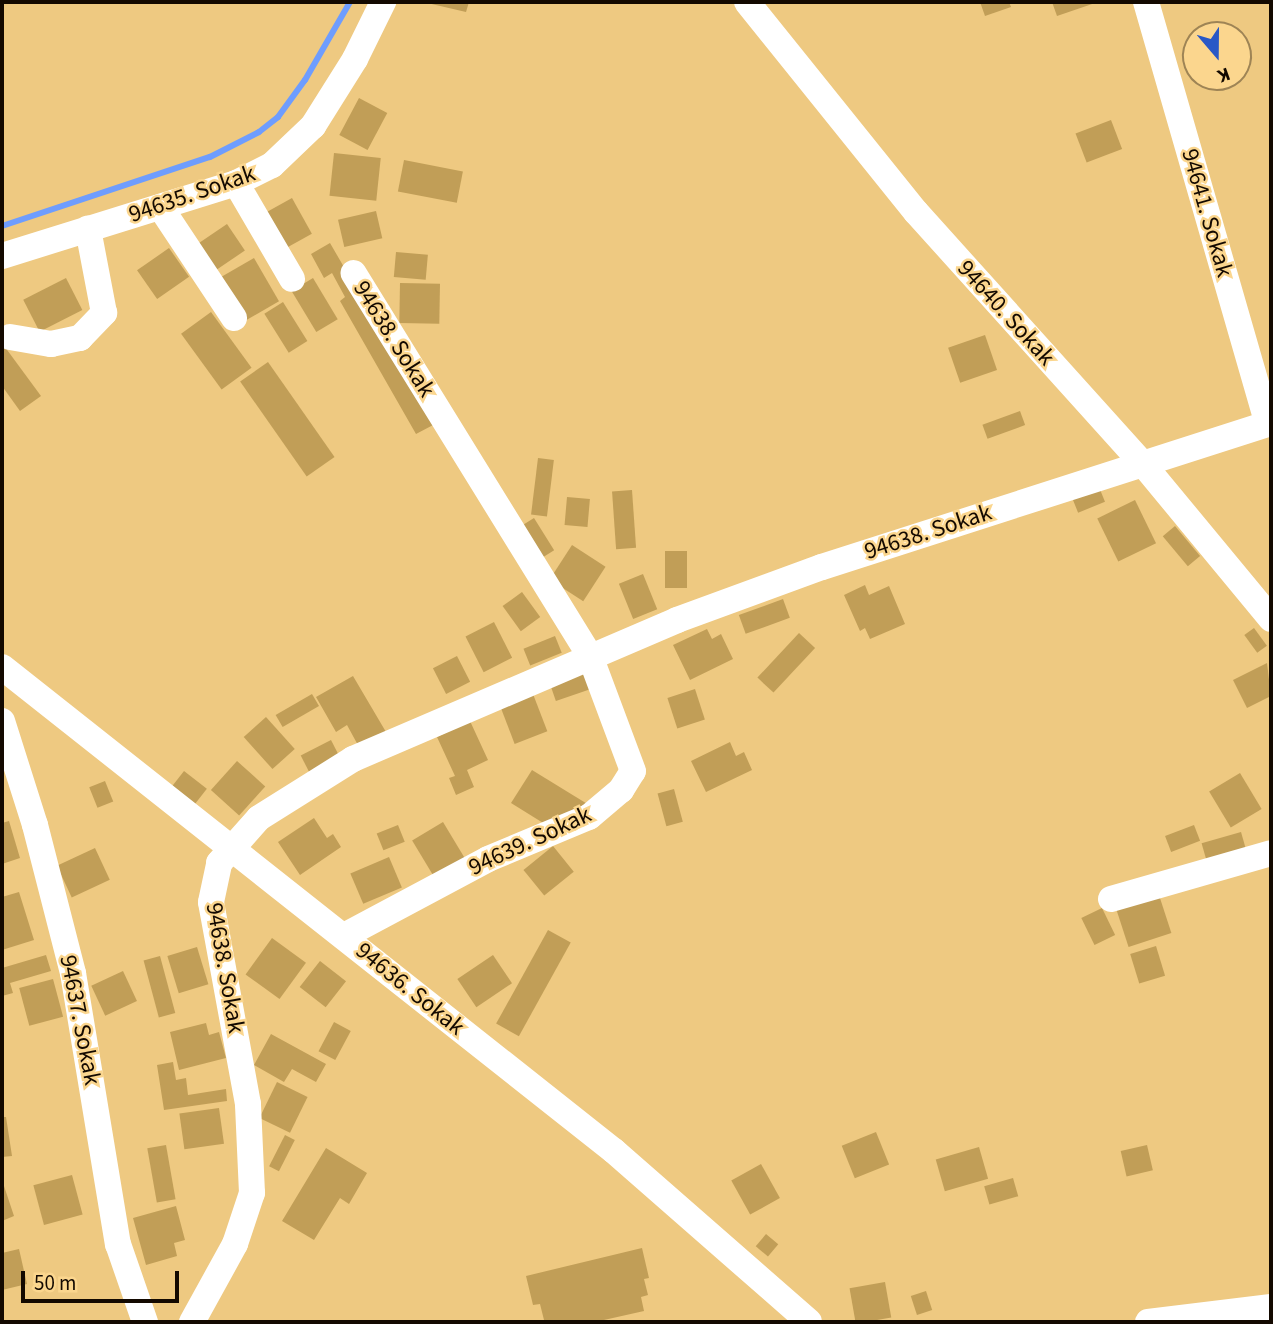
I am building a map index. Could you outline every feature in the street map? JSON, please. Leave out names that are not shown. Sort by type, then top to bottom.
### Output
[{"type":"street","name":"94635. Sokak","points":[[2,256],[236,183],[272,165],[313,126],[355,59],[383,2]]},
{"type":"street","name":"94640. Sokak","points":[[747,2],[916,212],[1143,464],[1271,619]]},
{"type":"street","name":"94641. Sokak","points":[[1146,2],[1270,423]]},
{"type":"street","points":[[236,183],[292,279]]},
{"type":"street","points":[[161,208],[234,318]]},
{"type":"street","points":[[10,337],[51,344],[80,338],[104,313],[88,229]]},
{"type":"street","name":"94638. Sokak","points":[[353,272],[590,656]]},
{"type":"street","name":"94638. Sokak","points":[[192,1322],[235,1244],[252,1193],[248,1104],[211,902],[212,882],[228,848],[288,796],[353,759],[590,656],[822,567],[1270,423]]},
{"type":"street","name":"94639. Sokak","points":[[344,936],[488,859],[572,827],[621,790],[630,779],[632,761],[590,656]]},
{"type":"street","name":"94636. Sokak","points":[[2,667],[614,1151],[809,1322]]},
{"type":"street","name":"94637. Sokak","points":[[2,721],[35,825],[73,973],[118,1244],[145,1322]]},
{"type":"street","points":[[1111,899],[1271,853]]},
{"type":"street","points":[[1148,1322],[1271,1307]]},
{"type":"building","points":[[423,2],[469,2],[466,12]]},
{"type":"building","points":[[980,2],[1009,2],[1011,7],[985,16]]},
{"type":"building","points":[[1052,2],[1098,2],[1057,16]]},
{"type":"building","points":[[359,98],[387,113],[368,150],[339,135]]},
{"type":"building","points":[[1111,120],[1122,149],[1087,163],[1076,134]]},
{"type":"building","points":[[334,153],[381,158],[376,201],[330,196]]},
{"type":"building","points":[[404,160],[463,171],[457,203],[398,191]]},
{"type":"building","points":[[292,198],[312,234],[282,250],[262,214]]},
{"type":"building","points":[[376,211],[382,238],[344,247],[338,220]]},
{"type":"building","points":[[227,224],[245,251],[215,271],[197,244]]},
{"type":"building","points":[[330,243],[435,424],[416,434],[340,301],[345,297],[332,273],[324,278],[311,254]]},
{"type":"building","points":[[169,248],[189,277],[157,299],[137,270]]},
{"type":"building","points":[[396,252],[428,255],[426,280],[394,277]]},
{"type":"building","points":[[254,258],[279,301],[246,320],[221,277]]},
{"type":"building","points":[[66,278],[82,310],[40,332],[23,300]]},
{"type":"building","points":[[313,278],[338,319],[316,332],[292,291]]},
{"type":"building","points":[[400,283],[440,284],[439,324],[399,323]]},
{"type":"building","points":[[283,302],[307,341],[289,353],[264,314]]},
{"type":"building","points":[[211,312],[252,368],[222,390],[181,334]]},
{"type":"building","points":[[985,335],[997,370],[960,383],[948,348]]},
{"type":"building","points":[[2,343],[41,396],[20,411],[2,386]]},
{"type":"building","points":[[268,362],[335,457],[307,477],[240,382]]},
{"type":"building","points":[[1020,411],[1025,425],[988,439],[982,425]]},
{"type":"building","points":[[538,458],[554,460],[547,517],[531,515]]},
{"type":"building","points":[[1099,487],[1105,502],[1078,513],[1072,498]]},
{"type":"building","points":[[632,490],[636,548],[616,549],[612,491]]},
{"type":"building","points":[[567,497],[590,499],[587,527],[565,525]]},
{"type":"building","points":[[1135,500],[1156,543],[1118,562],[1097,518]]},
{"type":"building","points":[[534,518],[554,550],[540,559],[520,527]]},
{"type":"building","points":[[1175,526],[1200,556],[1188,566],[1163,536]]},
{"type":"building","points":[[572,545],[606,567],[583,601],[550,579]]},
{"type":"building","points":[[665,551],[687,551],[687,588],[665,588]]},
{"type":"building","points":[[643,574],[657,609],[633,619],[619,584]]},
{"type":"building","points":[[865,585],[869,595],[889,586],[905,624],[870,639],[865,628],[860,631],[844,595]]},
{"type":"building","points":[[522,592],[540,617],[521,631],[503,606]]},
{"type":"building","points":[[783,599],[790,618],[746,634],[739,615]]},
{"type":"building","points":[[494,622],[512,658],[484,672],[465,637]]},
{"type":"building","points":[[1254,628],[1267,646],[1257,653],[1244,635]]},
{"type":"building","points":[[707,629],[712,639],[721,634],[733,659],[690,680],[673,645]]},
{"type":"building","points":[[799,633],[815,648],[773,693],[757,678]]},
{"type":"building","points":[[555,636],[562,653],[530,665],[523,649]]},
{"type":"building","points":[[457,656],[470,682],[446,694],[433,668]]},
{"type":"building","points":[[1267,663],[1271,696],[1247,708],[1233,680]]},
{"type":"building","points":[[585,672],[591,689],[556,701],[550,684]]},
{"type":"building","points":[[353,676],[386,732],[359,747],[347,725],[336,732],[316,697]]},
{"type":"building","points":[[695,689],[705,719],[677,728],[667,698]]},
{"type":"building","points":[[312,694],[319,706],[283,727],[276,715]]},
{"type":"building","points":[[533,694],[547,731],[515,744],[500,707]]},
{"type":"building","points":[[266,717],[295,749],[272,769],[244,737]]},
{"type":"building","points":[[470,721],[488,760],[467,770],[474,787],[456,795],[449,778],[455,776],[437,737]]},
{"type":"building","points":[[331,740],[340,758],[310,773],[301,755]]},
{"type":"building","points":[[730,742],[736,756],[744,752],[752,770],[706,792],[691,761]]},
{"type":"building","points":[[237,761],[265,786],[239,815],[211,790]]},
{"type":"building","points":[[532,770],[589,805],[548,826],[511,803]]},
{"type":"building","points":[[184,771],[207,789],[195,804],[172,786]]},
{"type":"building","points":[[1240,773],[1262,809],[1231,828],[1209,792]]},
{"type":"building","points":[[105,781],[113,801],[97,808],[89,787]]},
{"type":"building","points":[[674,789],[683,822],[666,826],[658,793]]},
{"type":"building","points":[[314,818],[327,838],[333,834],[341,847],[300,875],[278,842]]},
{"type":"building","points":[[9,821],[20,858],[2,864],[2,823]]},
{"type":"building","points":[[443,822],[466,861],[435,879],[412,841]]},
{"type":"building","points":[[398,825],[405,842],[383,850],[377,834]]},
{"type":"building","points":[[1194,825],[1200,841],[1171,852],[1165,836]]},
{"type":"building","points":[[1241,832],[1247,853],[1208,864],[1202,843]]},
{"type":"building","points":[[553,846],[574,872],[544,896],[523,870]]},
{"type":"building","points":[[95,848],[110,880],[72,897],[57,866]]},
{"type":"building","points":[[389,857],[402,887],[363,904],[350,873]]},
{"type":"building","points":[[19,892],[34,940],[2,950],[2,897]]},
{"type":"building","points":[[1159,895],[1171,933],[1129,947],[1116,909]]},
{"type":"building","points":[[1102,908],[1115,935],[1094,945],[1081,918]]},
{"type":"building","points":[[548,930],[571,943],[519,1036],[496,1024]]},
{"type":"building","points":[[272,938],[306,963],[280,999],[246,974]]},
{"type":"building","points":[[1156,946],[1165,976],[1139,984],[1130,954]]},
{"type":"building","points":[[197,947],[208,984],[179,993],[167,956]]},
{"type":"building","points":[[46,955],[51,971],[10,983],[13,993],[2,996],[2,968]]},
{"type":"building","points":[[493,955],[512,983],[476,1007],[457,979]]},
{"type":"building","points":[[160,956],[175,1013],[159,1017],[144,960]]},
{"type":"building","points":[[320,961],[346,981],[326,1007],[300,987]]},
{"type":"building","points":[[123,971],[137,1001],[105,1016],[91,986]]},
{"type":"building","points":[[53,979],[63,1017],[29,1026],[19,988]]},
{"type":"building","points":[[334,1022],[351,1031],[335,1060],[319,1051]]},
{"type":"building","points":[[206,1023],[209,1035],[219,1032],[226,1058],[179,1070],[170,1032]]},
{"type":"building","points":[[271,1034],[326,1064],[316,1082],[292,1069],[284,1082],[254,1065]]},
{"type":"building","points":[[173,1062],[176,1080],[186,1078],[188,1095],[226,1089],[227,1101],[164,1110],[157,1065]]},
{"type":"building","points":[[277,1082],[308,1097],[290,1133],[259,1118]]},
{"type":"building","points":[[219,1108],[224,1144],[184,1149],[179,1114]]},
{"type":"building","points":[[2,1117],[6,1117],[12,1156],[2,1157]]},
{"type":"building","points":[[876,1132],[889,1164],[855,1178],[842,1146]]},
{"type":"building","points":[[285,1135],[295,1140],[279,1171],[269,1166]]},
{"type":"building","points":[[166,1145],[176,1199],[157,1202],[147,1148]]},
{"type":"building","points":[[1147,1145],[1153,1170],[1127,1176],[1121,1151]]},
{"type":"building","points":[[979,1147],[988,1179],[945,1191],[936,1159]]},
{"type":"building","points":[[326,1148],[367,1173],[349,1204],[340,1198],[314,1240],[282,1221]]},
{"type":"building","points":[[761,1164],[780,1198],[750,1215],[731,1180]]},
{"type":"building","points":[[72,1175],[83,1215],[44,1225],[33,1185]]},
{"type":"building","points":[[1013,1178],[1018,1196],[989,1205],[984,1186]]},
{"type":"building","points":[[2,1180],[14,1216],[2,1221]]},
{"type":"building","points":[[176,1206],[185,1240],[174,1243],[177,1256],[146,1265],[133,1218]]},
{"type":"building","points":[[766,1234],[778,1244],[768,1257],[756,1246]]},
{"type":"building","points":[[642,1248],[649,1278],[644,1279],[648,1295],[641,1297],[644,1311],[595,1322],[550,1322],[544,1320],[540,1304],[533,1305],[526,1276]]},
{"type":"building","points":[[19,1249],[27,1284],[2,1290],[2,1253]]},
{"type":"building","points":[[885,1282],[891,1317],[855,1322],[850,1288]]},
{"type":"building","points":[[926,1291],[932,1310],[917,1315],[911,1296]]},
{"type":"waterway","points":[[2,226],[210,157],[259,132],[278,117],[305,80],[350,2]]}]
